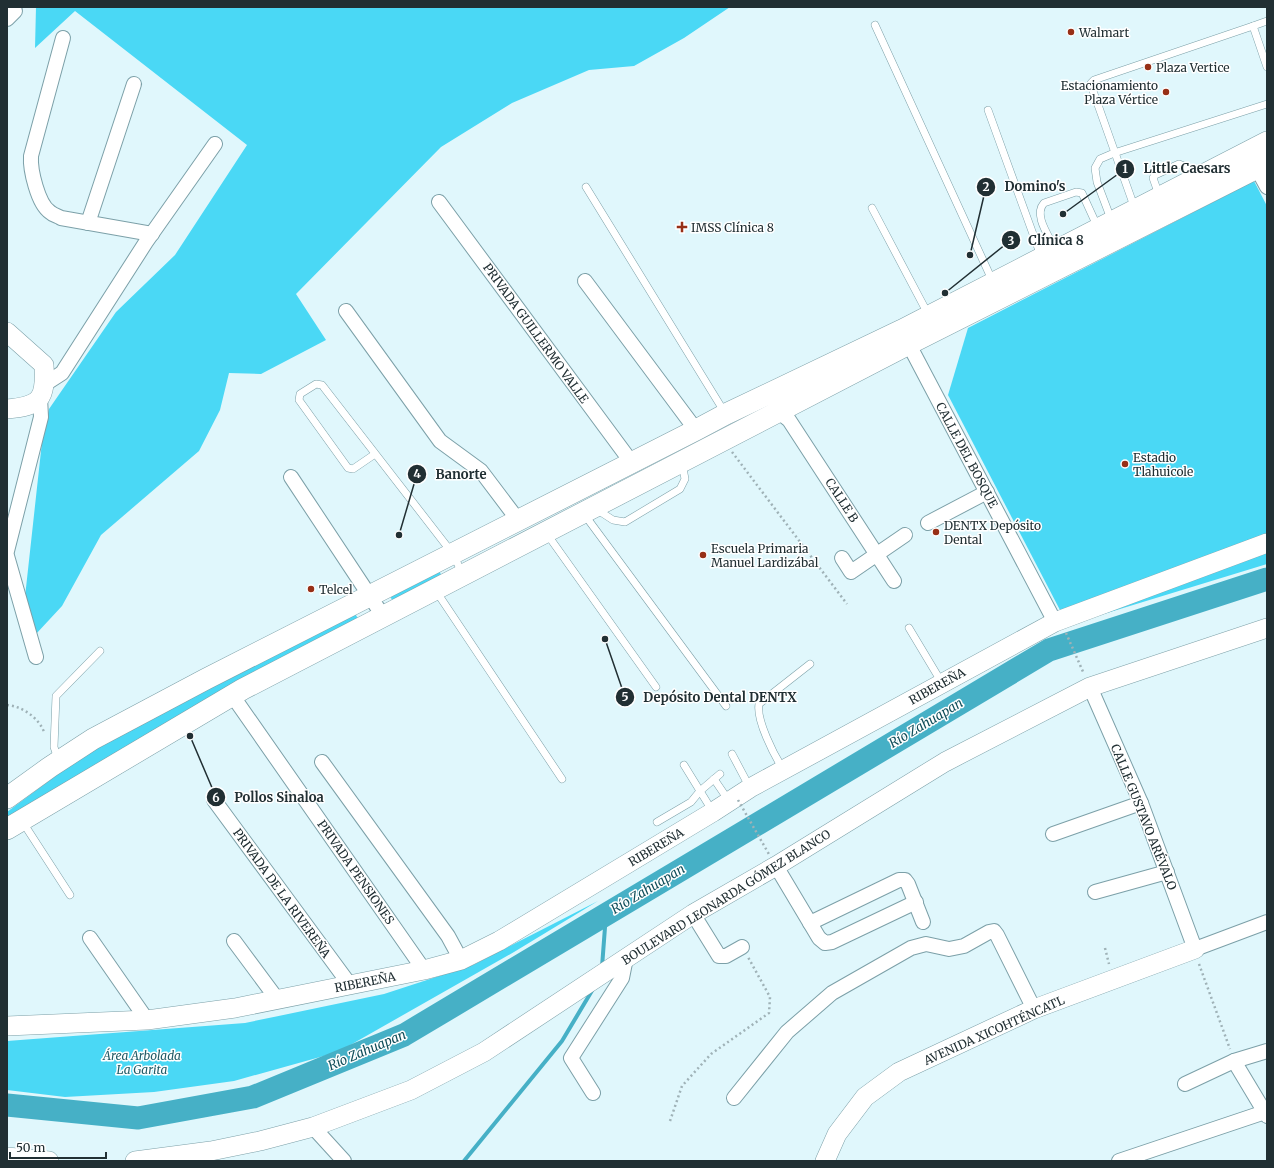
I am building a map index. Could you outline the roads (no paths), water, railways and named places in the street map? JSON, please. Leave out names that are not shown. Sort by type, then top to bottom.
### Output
[{"type":"main road","points":[[14,825],[232,695],[682,462],[730,427],[772,391],[905,337],[1257,161],[1267,142]]},
{"type":"main road","points":[[7,798],[59,761],[113,728],[518,520],[696,430],[730,427],[785,413],[905,337],[929,316],[1159,196],[1193,180],[1257,161]]},
{"type":"street","points":[[7,19],[15,11],[10,7]]},
{"type":"street","points":[[63,38],[31,156],[30,169],[42,201],[49,212],[61,218],[152,234]]},
{"type":"street","points":[[88,223],[134,84]]},
{"type":"street","points":[[7,409],[28,407],[42,391],[62,373],[152,234],[215,144]]},
{"type":"street","points":[[1257,161],[1267,187]]},
{"type":"street","name":"PRIVADA GUILLERMO VALLE","points":[[439,202],[632,463]]},
{"type":"street","points":[[585,281],[696,430]]},
{"type":"street","points":[[346,311],[440,441],[481,471],[518,520]]},
{"type":"street","points":[[7,332],[44,365],[41,417],[7,551]]},
{"type":"street","name":"CALLE DEL BOSQUE","points":[[905,337],[987,492],[1061,627]]},
{"type":"street","name":"CALLE B","points":[[772,391],[784,396],[785,413],[894,581]]},
{"type":"street","points":[[291,477],[383,616]]},
{"type":"street","points":[[928,523],[987,492]]},
{"type":"street","points":[[842,558],[851,572],[905,535]]},
{"type":"street","name":"RIBEREÑA","points":[[7,1026],[147,1020],[234,1008],[350,986],[424,970],[461,960],[499,941],[784,770],[942,683],[1061,627],[1267,542]]},
{"type":"street","points":[[7,556],[36,657]]},
{"type":"street","name":"BOULEVARD LEONARDA GÓMEZ BLANCO","points":[[135,1161],[211,1151],[260,1141],[313,1127],[412,1090],[484,1052],[773,861],[1087,681],[1267,628]]},
{"type":"street","name":"CALLE GUSTAVO ARÉVALO","points":[[1087,681],[1141,803],[1168,872],[1195,949]]},
{"type":"street","name":"PRIVADA PENSIONES","points":[[232,695],[424,970]]},
{"type":"street","points":[[322,762],[448,936],[461,960]]},
{"type":"street","name":"PRIVADA DE LA RIVEREÑA","points":[[214,800],[350,986]]},
{"type":"street","points":[[1053,834],[1141,803]]},
{"type":"street","points":[[773,861],[810,922],[825,943],[832,942],[916,902]]},
{"type":"street","points":[[1095,892],[1168,872]]},
{"type":"street","points":[[810,922],[899,880],[905,880],[908,884],[923,922]]},
{"type":"street","points":[[693,914],[719,956],[726,956],[742,947]]},
{"type":"street","name":"AVENIDA XICOHTÉNCATL","points":[[825,1161],[837,1134],[865,1097],[893,1076],[1034,1009],[1267,922]]},
{"type":"street","points":[[734,1098],[787,1032],[826,998],[911,948],[926,944],[949,949],[964,946],[989,932],[994,931],[1034,1009]]},
{"type":"street","points":[[90,938],[147,1020]]},
{"type":"street","points":[[234,941],[277,999]]},
{"type":"street","points":[[593,1093],[570,1058],[622,978],[626,958]]},
{"type":"street","points":[[1185,1084],[1234,1061],[1267,1051]]},
{"type":"street","points":[[1119,1161],[1266,1114],[1234,1061]]},
{"type":"street","points":[[313,1127],[344,1161]]},
{"type":"street","points":[[7,1157],[49,1161]]},
{"type":"lane","points":[[1135,209],[1114,153],[1091,83],[1094,80],[1267,21]]},
{"type":"lane","points":[[875,25],[993,282]]},
{"type":"lane","points":[[1253,26],[1267,67]]},
{"type":"lane","points":[[1105,225],[1095,168],[1100,159],[1114,153],[1267,104]]},
{"type":"lane","points":[[988,110],[1049,254]]},
{"type":"lane","points":[[586,187],[730,427]]},
{"type":"lane","points":[[1049,254],[1039,215],[1041,206],[1044,203],[1076,192],[1082,193],[1105,225]]},
{"type":"lane","points":[[872,208],[929,316]]},
{"type":"lane","points":[[375,454],[353,469],[348,468],[299,400],[300,394],[316,384],[322,385],[453,554],[463,575]]},
{"type":"lane","points":[[589,511],[726,706]]},
{"type":"lane","points":[[546,532],[656,686]]},
{"type":"lane","points":[[435,589],[562,779]]},
{"type":"lane","points":[[909,628],[942,683]]},
{"type":"lane","points":[[59,761],[54,747],[56,696],[100,651]]},
{"type":"lane","points":[[784,770],[775,756],[758,712],[759,704],[810,664]]},
{"type":"lane","points":[[732,754],[739,797]]},
{"type":"lane","points":[[684,765],[713,812]]},
{"type":"lane","points":[[657,822],[691,802],[700,791],[717,777],[739,797]]},
{"type":"lane","points":[[14,825],[70,895]]},
{"type":"waterway","name":"Río Zahuapan","points":[[7,1105],[138,1118],[253,1097],[404,1035],[1049,650],[1267,579]]},
{"type":"waterway","points":[[602,967],[606,914]]},
{"type":"waterway","points":[[464,1161],[562,1041],[593,989]]},
{"type":"place","name":"Walmart","points":[[1071,32]]},
{"type":"place","name":"Plaza Vertice","points":[[1148,67]]},
{"type":"place","name":"Estacionamiento Plaza Vértice","points":[[1166,92]]},
{"type":"place","name":"Little Caesars","points":[[1063,214]]},
{"type":"place","name":"IMSS Clínica 8","points":[[682,227]]},
{"type":"place","name":"Domino's","points":[[970,255]]},
{"type":"place","name":"Clínica 8","points":[[945,293]]},
{"type":"place","name":"Estadio Tlahuicole","points":[[1125,464]]},
{"type":"place","name":"DENTX Depósito Dental","points":[[936,532]]},
{"type":"place","name":"Banorte","points":[[399,535]]},
{"type":"place","name":"Escuela Primaria Manuel Lardizábal","points":[[703,555]]},
{"type":"place","name":"Telcel","points":[[311,589]]},
{"type":"place","name":"Depósito Dental DENTX","points":[[605,639]]},
{"type":"place","name":"Pollos Sinaloa","points":[[190,736]]},
{"type":"park label","name":"Área Arbolada La Garita","points":[[142,1062]]}]
